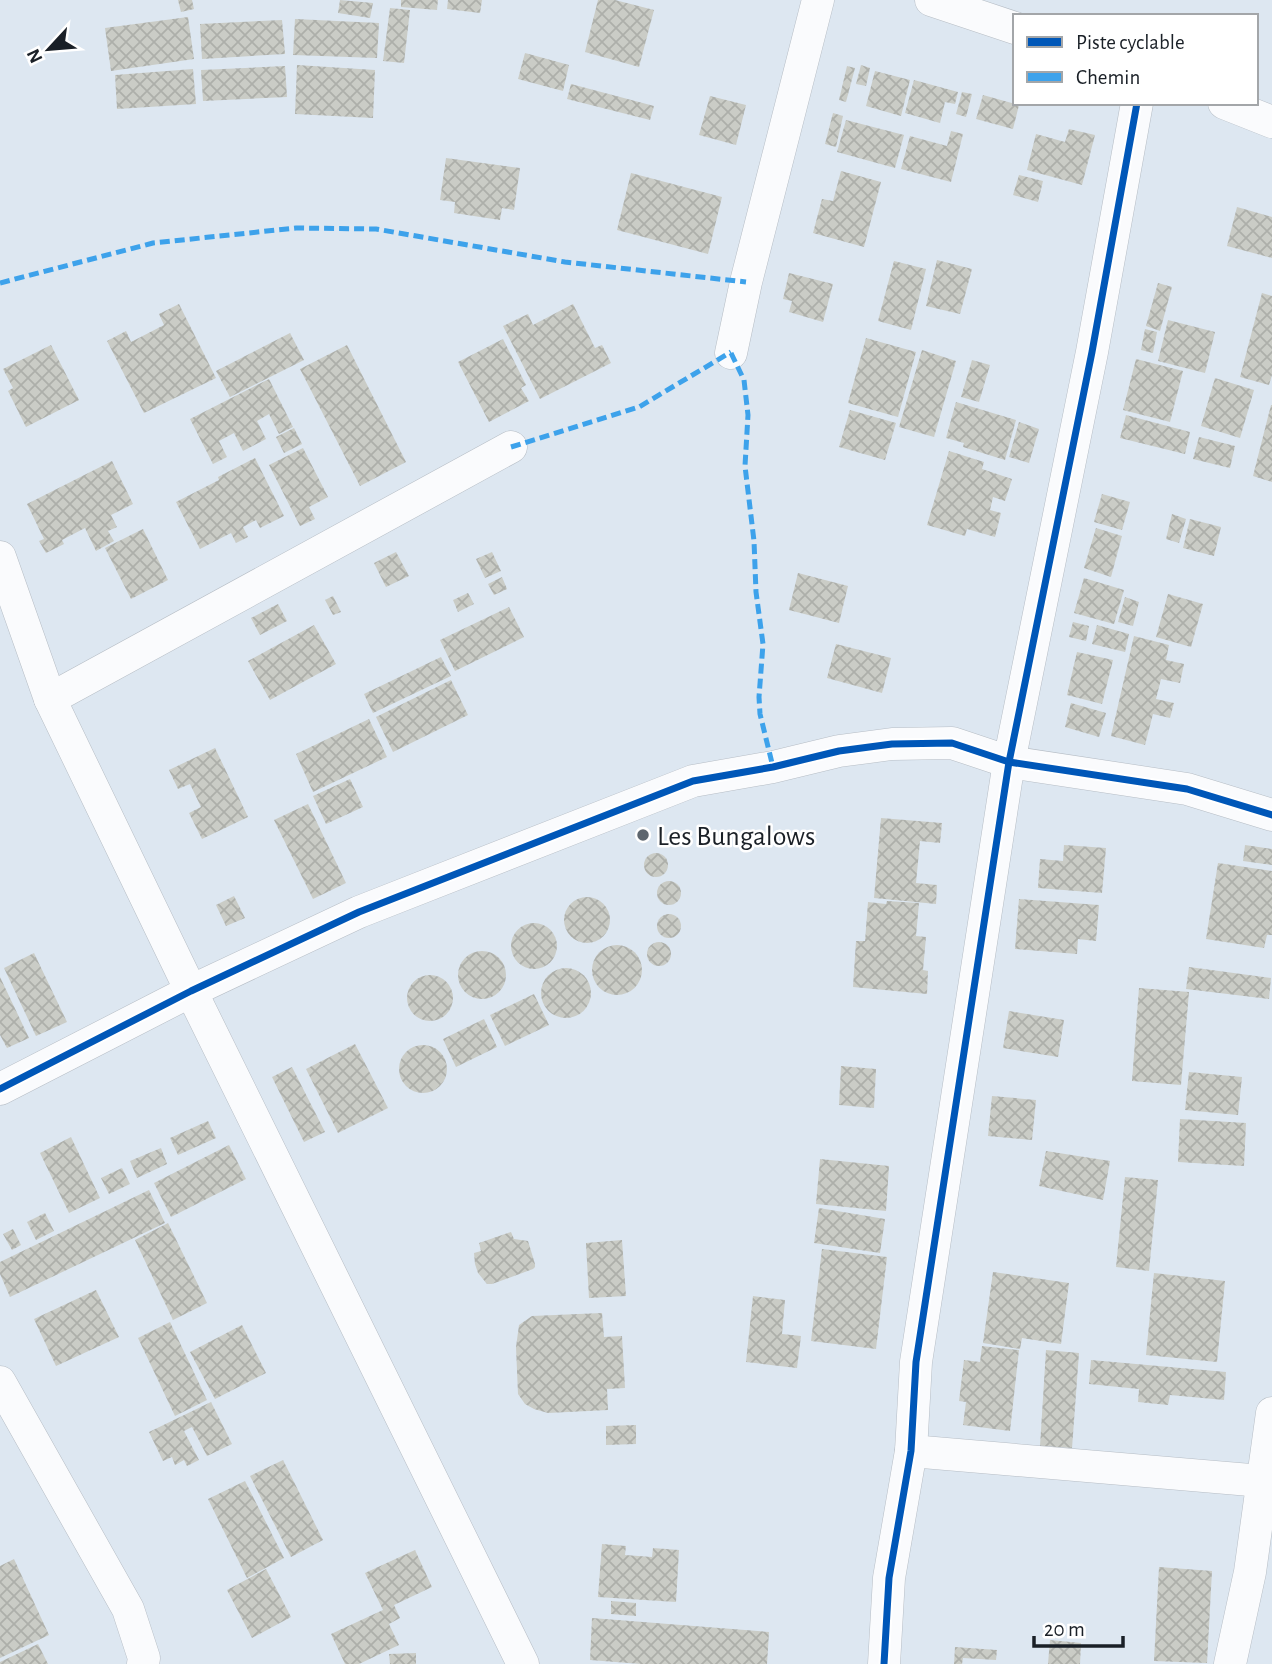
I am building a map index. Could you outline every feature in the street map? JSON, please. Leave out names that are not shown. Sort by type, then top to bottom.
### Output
[{"type":"street","points":[[731,354],[746,282],[818,0]]},
{"type":"street","points":[[931,0],[1013,27]]},
{"type":"street","points":[[884,1664],[889,1578],[911,1451],[916,1362],[1009,762],[1089,366],[1138,105]]},
{"type":"street","points":[[1229,105],[1272,122]]},
{"type":"street","points":[[50,699],[511,447]]},
{"type":"street","points":[[0,557],[50,699],[523,1664]]},
{"type":"street","points":[[0,1090],[191,991],[359,912],[693,780],[773,767],[839,751],[892,744],[952,743],[1009,762],[1187,789],[1272,815]]},
{"type":"street","points":[[0,1382],[128,1609],[144,1658],[143,1664]]},
{"type":"street","points":[[1230,1664],[1261,1572],[1262,1481],[1272,1413]]},
{"type":"street","points":[[911,1451],[1262,1481]]},
{"type":"building","points":[[178,0],[192,0],[194,9],[181,12]]},
{"type":"building","points":[[340,0],[373,3],[370,18],[338,13]]},
{"type":"building","points":[[401,0],[438,0],[437,10],[401,7]]},
{"type":"building","points":[[448,0],[482,0],[480,13],[447,9]]},
{"type":"building","points":[[598,0],[615,0],[654,10],[639,67],[585,52]]},
{"type":"building","points":[[390,8],[410,10],[404,63],[383,61]]},
{"type":"building","points":[[188,17],[194,59],[111,71],[105,28]]},
{"type":"building","points":[[295,19],[379,23],[377,58],[293,55]]},
{"type":"building","points":[[282,20],[285,54],[202,59],[200,24]]},
{"type":"building","points":[[525,53],[569,65],[563,91],[518,79]]},
{"type":"building","points":[[297,65],[375,70],[373,118],[295,114]]},
{"type":"building","points":[[861,65],[870,68],[866,86],[856,84]]},
{"type":"building","points":[[285,66],[287,97],[203,101],[201,70]]},
{"type":"building","points":[[847,66],[855,68],[846,102],[839,100]]},
{"type":"building","points":[[193,69],[196,104],[117,109],[115,75]]},
{"type":"building","points":[[875,71],[910,80],[901,116],[866,106]]},
{"type":"building","points":[[914,80],[958,92],[955,104],[945,102],[940,123],[905,113]]},
{"type":"building","points":[[571,84],[654,106],[650,120],[567,99]]},
{"type":"building","points":[[962,92],[972,94],[966,117],[956,114]]},
{"type":"building","points":[[983,95],[1019,105],[1013,129],[976,119]]},
{"type":"building","points":[[710,96],[746,105],[736,145],[699,135]]},
{"type":"building","points":[[833,113],[843,116],[836,147],[825,144]]},
{"type":"building","points":[[846,120],[904,135],[895,168],[837,152]]},
{"type":"building","points":[[1069,129],[1095,135],[1082,185],[1027,170],[1036,134],[1065,142]]},
{"type":"building","points":[[951,131],[963,134],[951,182],[901,169],[910,136],[947,146]]},
{"type":"building","points":[[446,158],[520,168],[514,210],[502,208],[500,220],[454,213],[455,202],[440,200]]},
{"type":"building","points":[[841,171],[881,182],[864,247],[813,233],[822,199],[833,201]]},
{"type":"building","points":[[631,173],[722,197],[708,254],[617,230]]},
{"type":"building","points":[[1019,175],[1043,181],[1038,202],[1013,195]]},
{"type":"building","points":[[1237,207],[1272,217],[1272,258],[1227,246]]},
{"type":"building","points":[[937,260],[972,269],[960,314],[926,306]]},
{"type":"building","points":[[894,261],[926,269],[911,330],[878,321]]},
{"type":"building","points":[[789,273],[833,284],[823,322],[789,312],[792,301],[783,299]]},
{"type":"building","points":[[1158,283],[1172,287],[1160,331],[1146,326]]},
{"type":"building","points":[[1262,293],[1272,296],[1272,375],[1269,385],[1240,377]]},
{"type":"building","points":[[179,304],[216,378],[144,413],[107,341],[126,331],[131,342],[164,325],[159,314]]},
{"type":"building","points":[[573,304],[595,348],[602,345],[611,363],[540,399],[503,326],[528,314],[533,325]]},
{"type":"building","points":[[1168,320],[1215,332],[1205,373],[1158,361]]},
{"type":"building","points":[[1145,329],[1157,332],[1153,353],[1141,350]]},
{"type":"building","points":[[290,333],[304,360],[230,397],[216,371]]},
{"type":"building","points":[[866,338],[916,352],[898,417],[848,403]]},
{"type":"building","points":[[503,339],[526,385],[521,388],[529,401],[489,422],[458,362]]},
{"type":"building","points":[[51,345],[79,400],[26,427],[8,391],[13,388],[3,369]]},
{"type":"building","points":[[347,345],[406,462],[360,486],[300,369]]},
{"type":"building","points":[[922,350],[956,361],[934,437],[899,427]]},
{"type":"building","points":[[1136,359],[1183,371],[1170,422],[1123,410]]},
{"type":"building","points":[[972,360],[990,365],[979,402],[961,397]]},
{"type":"building","points":[[1215,378],[1254,390],[1240,438],[1201,426]]},
{"type":"building","points":[[269,379],[293,427],[279,434],[269,414],[257,421],[266,439],[243,451],[234,433],[219,441],[227,457],[213,464],[190,419]]},
{"type":"building","points":[[956,402],[1016,420],[1005,460],[963,447],[964,443],[946,438]]},
{"type":"building","points":[[1272,405],[1272,482],[1253,476]]},
{"type":"building","points":[[850,410],[896,423],[885,460],[839,447]]},
{"type":"building","points":[[1126,415],[1190,432],[1185,454],[1120,438]]},
{"type":"building","points":[[1019,422],[1039,429],[1029,463],[1009,457]]},
{"type":"building","points":[[294,428],[302,444],[284,453],[276,437]]},
{"type":"building","points":[[1199,437],[1235,446],[1230,468],[1193,459]]},
{"type":"building","points":[[303,448],[328,497],[309,507],[315,519],[300,526],[269,465]]},
{"type":"building","points":[[949,451],[984,462],[982,469],[1012,479],[1005,501],[993,497],[990,510],[1001,513],[995,537],[967,529],[965,536],[927,525]]},
{"type":"building","points":[[255,458],[284,516],[260,528],[256,520],[243,527],[248,537],[236,543],[231,533],[200,549],[176,502]]},
{"type":"building","points":[[112,461],[133,504],[111,515],[117,527],[108,531],[114,541],[96,551],[85,528],[62,540],[64,544],[46,553],[39,541],[44,539],[27,504]]},
{"type":"building","points":[[1102,494],[1130,502],[1122,530],[1094,522]]},
{"type":"building","points":[[1172,514],[1186,519],[1179,543],[1166,539]]},
{"type":"building","points":[[1190,519],[1221,527],[1214,556],[1183,548]]},
{"type":"building","points":[[1096,528],[1122,536],[1111,577],[1084,568]]},
{"type":"building","points":[[143,529],[168,580],[131,599],[105,548]]},
{"type":"building","points":[[396,552],[409,576],[386,587],[374,563]]},
{"type":"building","points":[[492,552],[501,571],[485,578],[476,559]]},
{"type":"building","points":[[798,573],[848,586],[839,623],[789,610]]},
{"type":"building","points":[[502,577],[507,589],[494,595],[488,584]]},
{"type":"building","points":[[1084,578],[1124,590],[1114,624],[1074,613]]},
{"type":"building","points":[[468,593],[474,604],[458,612],[453,600]]},
{"type":"building","points":[[1168,594],[1203,604],[1191,647],[1156,637]]},
{"type":"building","points":[[333,596],[341,612],[333,615],[325,600]]},
{"type":"building","points":[[1125,597],[1139,602],[1133,626],[1118,622]]},
{"type":"building","points":[[278,604],[287,621],[260,635],[251,618]]},
{"type":"building","points":[[509,607],[524,637],[455,671],[440,640]]},
{"type":"building","points":[[1073,622],[1089,626],[1086,641],[1069,637]]},
{"type":"building","points":[[314,625],[336,664],[270,700],[248,661]]},
{"type":"building","points":[[1097,625],[1129,634],[1125,652],[1092,644]]},
{"type":"building","points":[[1134,636],[1169,645],[1166,660],[1184,664],[1180,683],[1161,679],[1156,699],[1174,703],[1170,718],[1153,714],[1145,745],[1111,736]]},
{"type":"building","points":[[836,644],[891,658],[882,693],[827,678]]},
{"type":"building","points":[[1077,652],[1113,660],[1102,704],[1067,695]]},
{"type":"building","points":[[441,657],[451,676],[373,713],[364,694]]},
{"type":"building","points":[[451,680],[468,715],[393,752],[376,717]]},
{"type":"building","points":[[1071,703],[1106,713],[1099,737],[1065,727]]},
{"type":"building","points":[[369,719],[387,757],[313,792],[296,754]]},
{"type":"building","points":[[215,748],[248,817],[202,839],[189,813],[201,807],[190,784],[178,789],[169,770]]},
{"type":"building","points":[[350,779],[363,807],[326,824],[313,796]]},
{"type":"building","points":[[308,804],[346,883],[313,899],[274,820]]},
{"type":"building","points":[[881,818],[942,823],[940,843],[920,841],[916,883],[937,885],[936,904],[874,898]]},
{"type":"building","points":[[1064,845],[1106,848],[1102,893],[1038,888],[1040,859],[1063,861]]},
{"type":"building","points":[[1245,845],[1272,849],[1272,865],[1243,861]]},
{"type":"building","points":[[656,853],[667,860],[668,865],[661,876],[656,877],[645,870],[644,865],[651,854]]},
{"type":"building","points":[[1218,863],[1272,871],[1272,935],[1267,935],[1264,948],[1206,939]]},
{"type":"building","points":[[669,881],[678,884],[681,893],[678,902],[669,905],[660,902],[657,893],[660,884]]},
{"type":"building","points":[[234,896],[245,918],[226,926],[216,905]]},
{"type":"building","points":[[587,897],[603,904],[610,920],[603,936],[587,943],[571,936],[564,920],[571,904]]},
{"type":"building","points":[[1019,899],[1099,905],[1096,941],[1078,939],[1077,954],[1015,949]]},
{"type":"building","points":[[887,901],[919,903],[916,936],[926,937],[923,970],[928,971],[927,994],[853,987],[856,941],[865,941],[868,902],[886,904]]},
{"type":"building","points":[[669,914],[678,917],[681,926],[678,935],[669,938],[660,935],[657,926],[660,917]]},
{"type":"building","points":[[534,923],[550,930],[557,946],[550,962],[534,969],[518,962],[511,946],[518,930]]},
{"type":"building","points":[[659,942],[668,945],[671,954],[668,963],[659,966],[650,963],[647,954],[650,945]]},
{"type":"building","points":[[617,945],[635,952],[642,970],[635,988],[617,995],[599,988],[592,970],[599,952]]},
{"type":"building","points":[[482,951],[499,958],[506,975],[499,992],[482,999],[465,992],[458,975],[465,958]]},
{"type":"building","points":[[34,953],[67,1022],[36,1036],[4,968]]},
{"type":"building","points":[[1189,967],[1271,978],[1269,999],[1186,989]]},
{"type":"building","points":[[566,968],[584,975],[591,993],[584,1011],[566,1018],[548,1011],[541,993],[548,975]]},
{"type":"building","points":[[430,975],[446,982],[453,998],[446,1014],[430,1021],[414,1014],[407,998],[414,982]]},
{"type":"building","points":[[0,977],[29,1038],[7,1048],[0,1035]]},
{"type":"building","points":[[1139,988],[1189,992],[1181,1085],[1132,1081]]},
{"type":"building","points":[[534,994],[549,1025],[505,1046],[490,1015]]},
{"type":"building","points":[[1009,1011],[1064,1020],[1058,1057],[1003,1048]]},
{"type":"building","points":[[484,1019],[497,1047],[456,1067],[443,1039]]},
{"type":"building","points":[[355,1044],[388,1108],[338,1133],[306,1069]]},
{"type":"building","points":[[423,1045],[440,1052],[447,1069],[440,1086],[423,1093],[406,1086],[399,1069],[406,1052]]},
{"type":"building","points":[[841,1066],[876,1069],[874,1108],[839,1105]]},
{"type":"building","points":[[292,1067],[325,1132],[304,1142],[272,1077]]},
{"type":"building","points":[[1189,1072],[1242,1077],[1238,1115],[1185,1110]]},
{"type":"building","points":[[992,1096],[1036,1100],[1032,1140],[988,1136]]},
{"type":"building","points":[[1180,1119],[1246,1123],[1244,1166],[1178,1162]]},
{"type":"building","points":[[208,1121],[216,1138],[178,1155],[170,1138]]},
{"type":"building","points":[[71,1137],[100,1198],[69,1213],[40,1153]]},
{"type":"building","points":[[229,1145],[246,1179],[171,1217],[154,1183]]},
{"type":"building","points":[[161,1148],[167,1164],[137,1178],[130,1161]]},
{"type":"building","points":[[1046,1151],[1110,1161],[1103,1200],[1039,1186]]},
{"type":"building","points":[[820,1159],[889,1166],[886,1211],[816,1204]]},
{"type":"building","points":[[122,1168],[130,1184],[109,1194],[101,1178]]},
{"type":"building","points":[[1125,1177],[1158,1180],[1149,1271],[1116,1267]]},
{"type":"building","points":[[149,1190],[165,1223],[10,1297],[0,1274],[0,1262]]},
{"type":"building","points":[[819,1208],[885,1219],[880,1253],[814,1243]]},
{"type":"building","points":[[45,1213],[54,1231],[36,1240],[27,1222]]},
{"type":"building","points":[[168,1223],[207,1303],[173,1320],[135,1240]]},
{"type":"building","points":[[13,1229],[21,1245],[12,1250],[3,1234]]},
{"type":"building","points":[[511,1232],[514,1239],[528,1241],[535,1267],[487,1284],[478,1273],[474,1253],[481,1251],[479,1243]]},
{"type":"building","points":[[622,1240],[626,1296],[589,1298],[586,1243]]},
{"type":"building","points":[[822,1249],[887,1257],[876,1349],[811,1341]]},
{"type":"building","points":[[993,1272],[1069,1283],[1061,1344],[1022,1338],[1020,1349],[983,1343]]},
{"type":"building","points":[[1154,1273],[1225,1281],[1217,1362],[1146,1355]]},
{"type":"building","points":[[96,1290],[119,1337],[56,1366],[34,1319]]},
{"type":"building","points":[[753,1296],[785,1300],[782,1334],[801,1336],[797,1368],[746,1362]]},
{"type":"building","points":[[602,1313],[604,1337],[622,1336],[625,1388],[607,1389],[608,1410],[548,1413],[525,1404],[518,1394],[516,1347],[519,1325],[532,1316]]},
{"type":"building","points":[[170,1322],[207,1400],[175,1416],[138,1338]]},
{"type":"building","points":[[242,1325],[266,1373],[215,1399],[190,1352]]},
{"type":"building","points":[[982,1346],[1019,1350],[1010,1431],[963,1425],[966,1402],[959,1401],[964,1360],[980,1362]]},
{"type":"building","points":[[1046,1350],[1079,1353],[1072,1448],[1040,1446]]},
{"type":"building","points":[[1091,1360],[1226,1372],[1224,1400],[1170,1395],[1168,1405],[1138,1402],[1139,1389],[1089,1384]]},
{"type":"building","points":[[211,1402],[232,1444],[207,1456],[192,1427],[184,1431],[199,1460],[187,1466],[184,1460],[175,1465],[172,1457],[163,1461],[149,1432]]},
{"type":"building","points":[[636,1425],[636,1444],[606,1445],[606,1426]]},
{"type":"building","points":[[283,1460],[323,1540],[291,1557],[250,1476]]},
{"type":"building","points":[[245,1481],[284,1558],[247,1578],[208,1499]]},
{"type":"building","points":[[602,1544],[626,1546],[625,1555],[652,1557],[653,1548],[679,1550],[676,1602],[598,1597]]},
{"type":"building","points":[[415,1550],[432,1587],[394,1605],[400,1618],[389,1624],[399,1645],[359,1664],[345,1664],[331,1634],[383,1610],[365,1573]]},
{"type":"building","points":[[14,1559],[49,1635],[0,1658],[0,1566]]},
{"type":"building","points":[[1159,1567],[1212,1571],[1207,1663],[1154,1661]]},
{"type":"building","points":[[266,1569],[291,1617],[252,1638],[227,1590]]},
{"type":"building","points":[[611,1601],[636,1603],[636,1616],[611,1614]]},
{"type":"building","points":[[592,1618],[769,1632],[767,1664],[641,1664],[590,1660]]},
{"type":"building","points":[[1050,1640],[1081,1643],[1080,1664],[1048,1664]]},
{"type":"building","points":[[38,1644],[48,1664],[0,1664],[0,1662]]},
{"type":"building","points":[[955,1647],[997,1650],[996,1660],[963,1658],[962,1664],[954,1664]]},
{"type":"building","points":[[416,1653],[416,1664],[390,1664],[389,1654]]},
{"type":"marked path","points":[[0,283],[153,243],[296,228],[376,229],[565,262],[746,282]]},
{"type":"marked path","points":[[511,447],[639,407],[731,352]]},
{"type":"marked path","points":[[731,353],[744,380],[748,415],[745,466],[763,644],[760,714],[773,767]]},
{"type":"cycle path","points":[[884,1664],[889,1578],[911,1451],[916,1362],[1009,762],[1092,352],[1137,105]]},
{"type":"cycle path","points":[[0,1089],[191,991],[359,912],[693,781],[773,767],[839,751],[892,744],[952,743],[1009,762],[1187,789],[1272,815]]},
{"type":"place","name":"Les Bungalows","points":[[643,835]]}]
